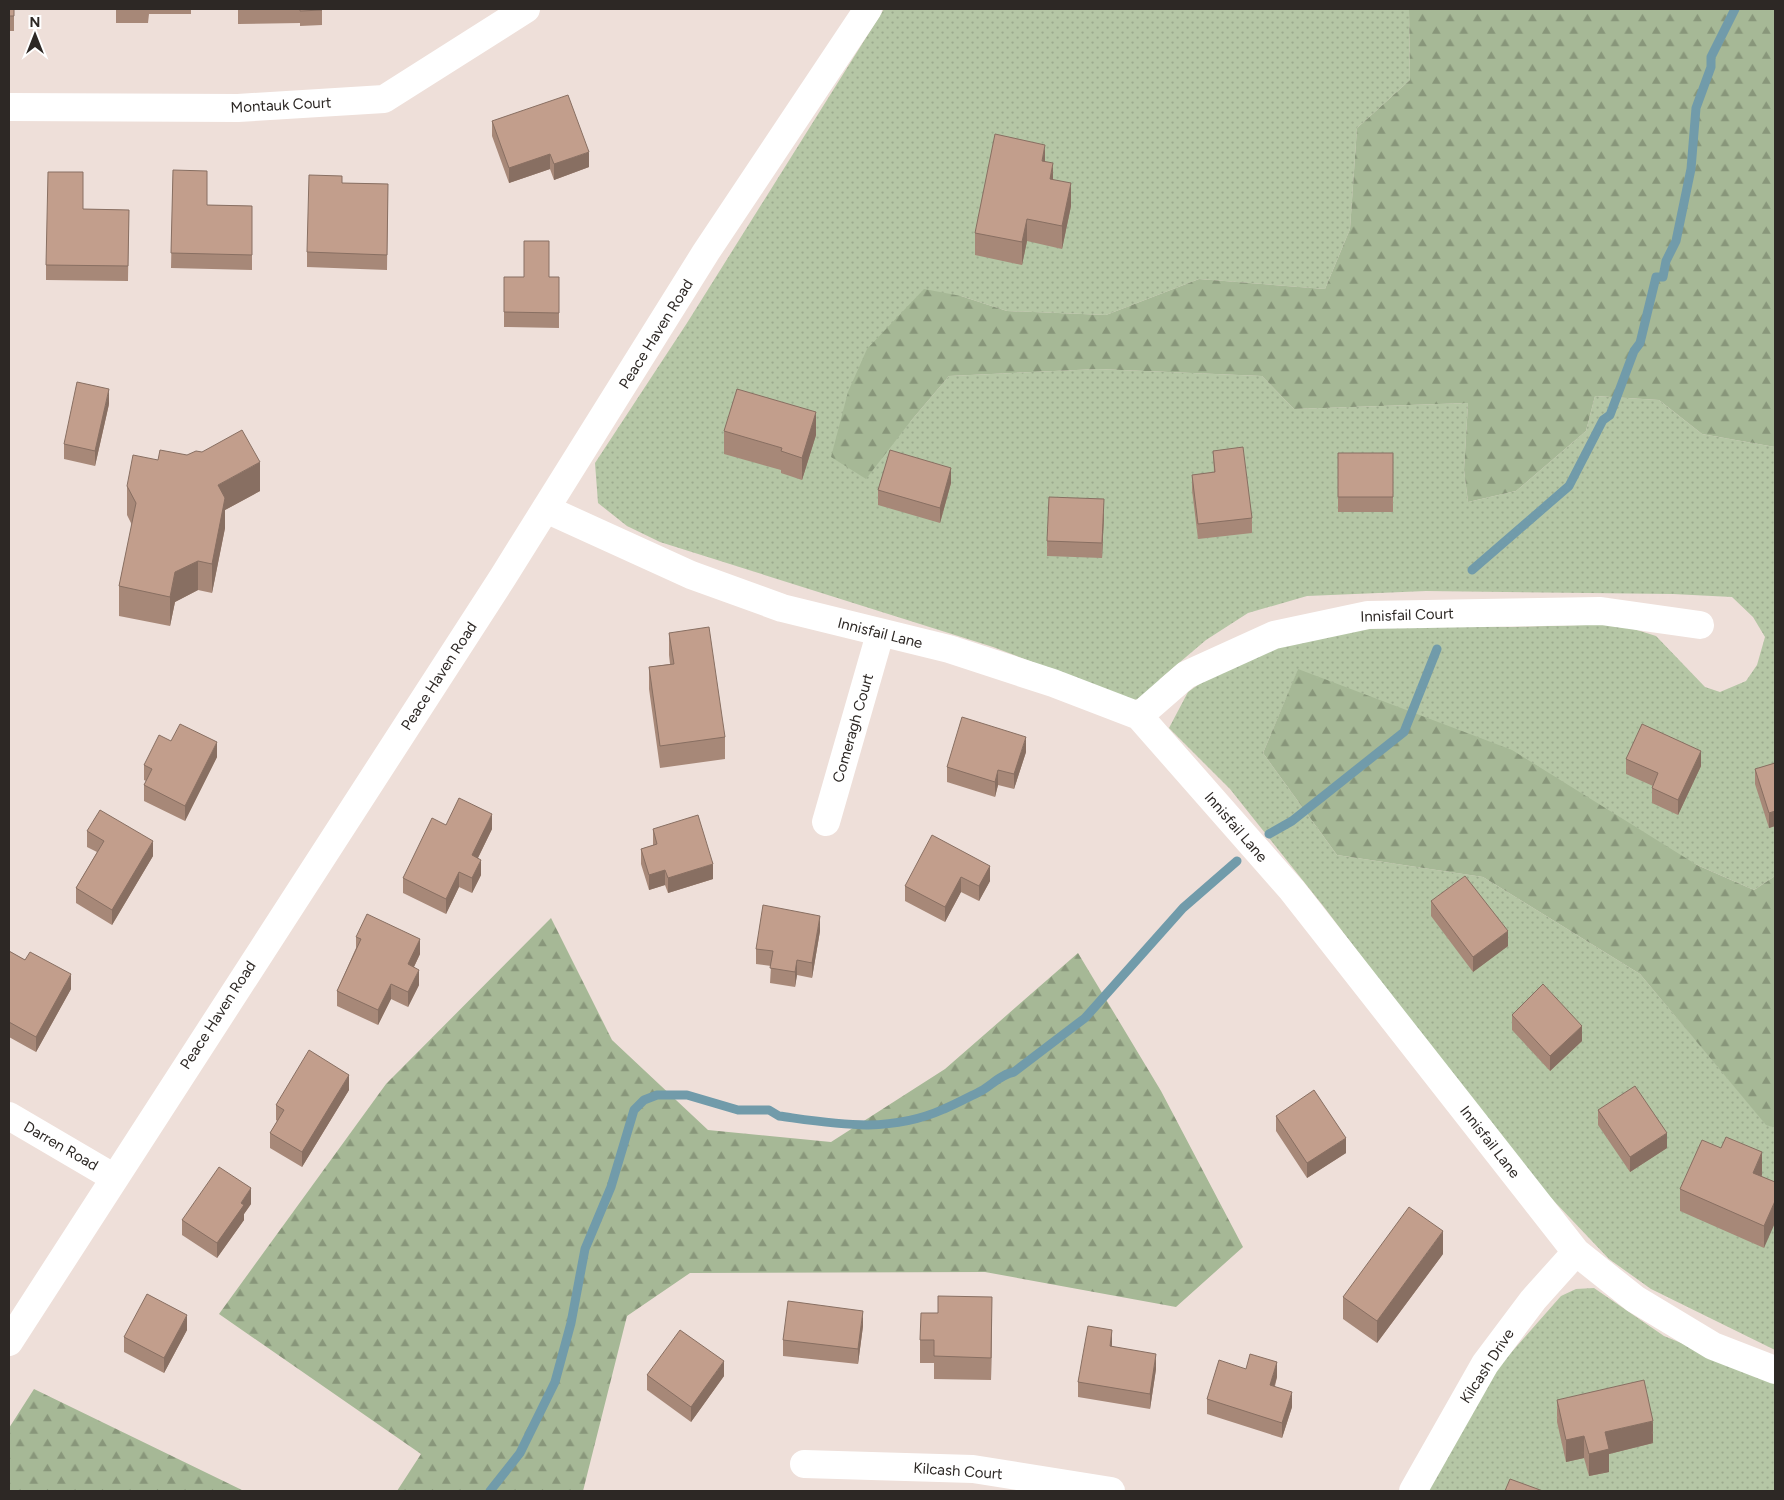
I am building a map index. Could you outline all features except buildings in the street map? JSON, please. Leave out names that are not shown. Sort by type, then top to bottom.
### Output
[{"type":"street","name":"Montauk Court","points":[[9,107],[238,108],[384,99],[526,9]]},
{"type":"street","name":"Peace Haven Road","points":[[9,1342],[113,1177],[546,509],[706,252],[868,9]]},
{"type":"street","name":"Innisfail Lane","points":[[546,509],[691,575],[782,608],[968,656],[1053,683],[1139,716],[1292,890],[1576,1252],[1635,1299],[1713,1346],[1775,1370]]},
{"type":"street","name":"Innisfail Court","points":[[1139,716],[1186,675],[1274,635],[1368,615],[1601,611],[1700,625]]},
{"type":"street","name":"Comeragh Court","points":[[826,822],[880,634]]},
{"type":"street","name":"Darren Road","points":[[9,1116],[113,1177]]},
{"type":"street","name":"Kilcash Drive","points":[[1413,1491],[1485,1364],[1532,1300],[1576,1252]]},
{"type":"street","name":"Kilcash Court","points":[[804,1464],[973,1469],[1110,1491]]},
{"type":"green space","points":[[884,9],[1409,9],[1410,80],[1357,128],[1350,229],[1325,289],[1199,279],[1106,315],[1007,311],[961,296],[910,422],[949,376],[1098,369],[1262,376],[1294,409],[1468,403],[1464,470],[1468,502],[1516,491],[1586,431],[1595,396],[1659,400],[1702,434],[1775,447],[1775,876],[1754,890],[1697,865],[1298,670],[1263,753],[1337,855],[1483,877],[1640,974],[1766,1124],[1775,1128],[1775,1350],[1651,1289],[1609,1259],[1516,1161],[1324,907],[1230,789],[1169,728],[1188,692],[1229,663],[1269,644],[1397,624],[1511,627],[1618,624],[1656,636],[1705,687],[1720,692],[1746,681],[1757,665],[1765,637],[1753,617],[1732,597],[1673,594],[1426,591],[1307,596],[1248,613],[1206,640],[1160,679],[1149,695],[1129,702],[1105,690],[993,647],[660,542],[627,526],[598,503],[595,463],[687,323]]},
{"type":"green space","points":[[1409,9],[1775,9],[1775,447],[1702,434],[1659,400],[1595,396],[1586,431],[1516,491],[1468,502],[1464,470],[1468,403],[1294,409],[1262,376],[1098,369],[949,376],[910,422],[866,479],[831,457],[848,392],[867,349],[924,289],[961,296],[1007,311],[1106,315],[1199,279],[1325,289],[1350,229],[1357,128],[1410,80]]},
{"type":"green space","points":[[1298,669],[1512,750],[1697,865],[1754,890],[1775,876],[1775,1128],[1766,1125],[1640,974],[1483,877],[1337,855],[1263,753]]},
{"type":"green space","points":[[551,918],[612,1040],[708,1130],[831,1142],[945,1069],[1078,953],[1161,1091],[1243,1247],[1176,1307],[985,1272],[690,1273],[627,1316],[583,1491],[397,1491],[421,1454],[219,1314],[386,1084]]},
{"type":"green space","points":[[1594,1288],[1664,1336],[1775,1381],[1775,1491],[1428,1491],[1460,1429],[1501,1364],[1561,1296],[1576,1289]]},
{"type":"green space","points":[[34,1389],[244,1491],[9,1491],[9,1428]]},
{"type":"waterway","points":[[1472,570],[1569,486],[1603,420],[1610,415],[1634,351],[1640,343],[1656,277],[1663,277],[1666,261],[1676,241],[1691,169],[1696,108],[1711,67],[1711,57],[1735,9]]},
{"type":"waterway","points":[[1269,834],[1292,821],[1404,732],[1437,649]]},
{"type":"waterway","points":[[490,1491],[520,1453],[555,1382],[571,1323],[585,1249],[611,1187],[634,1110],[644,1100],[657,1095],[687,1095],[738,1110],[769,1110],[779,1116],[862,1125],[903,1122],[944,1109],[981,1091],[1005,1075],[1014,1072],[1085,1018],[1183,908],[1237,861]]}]
